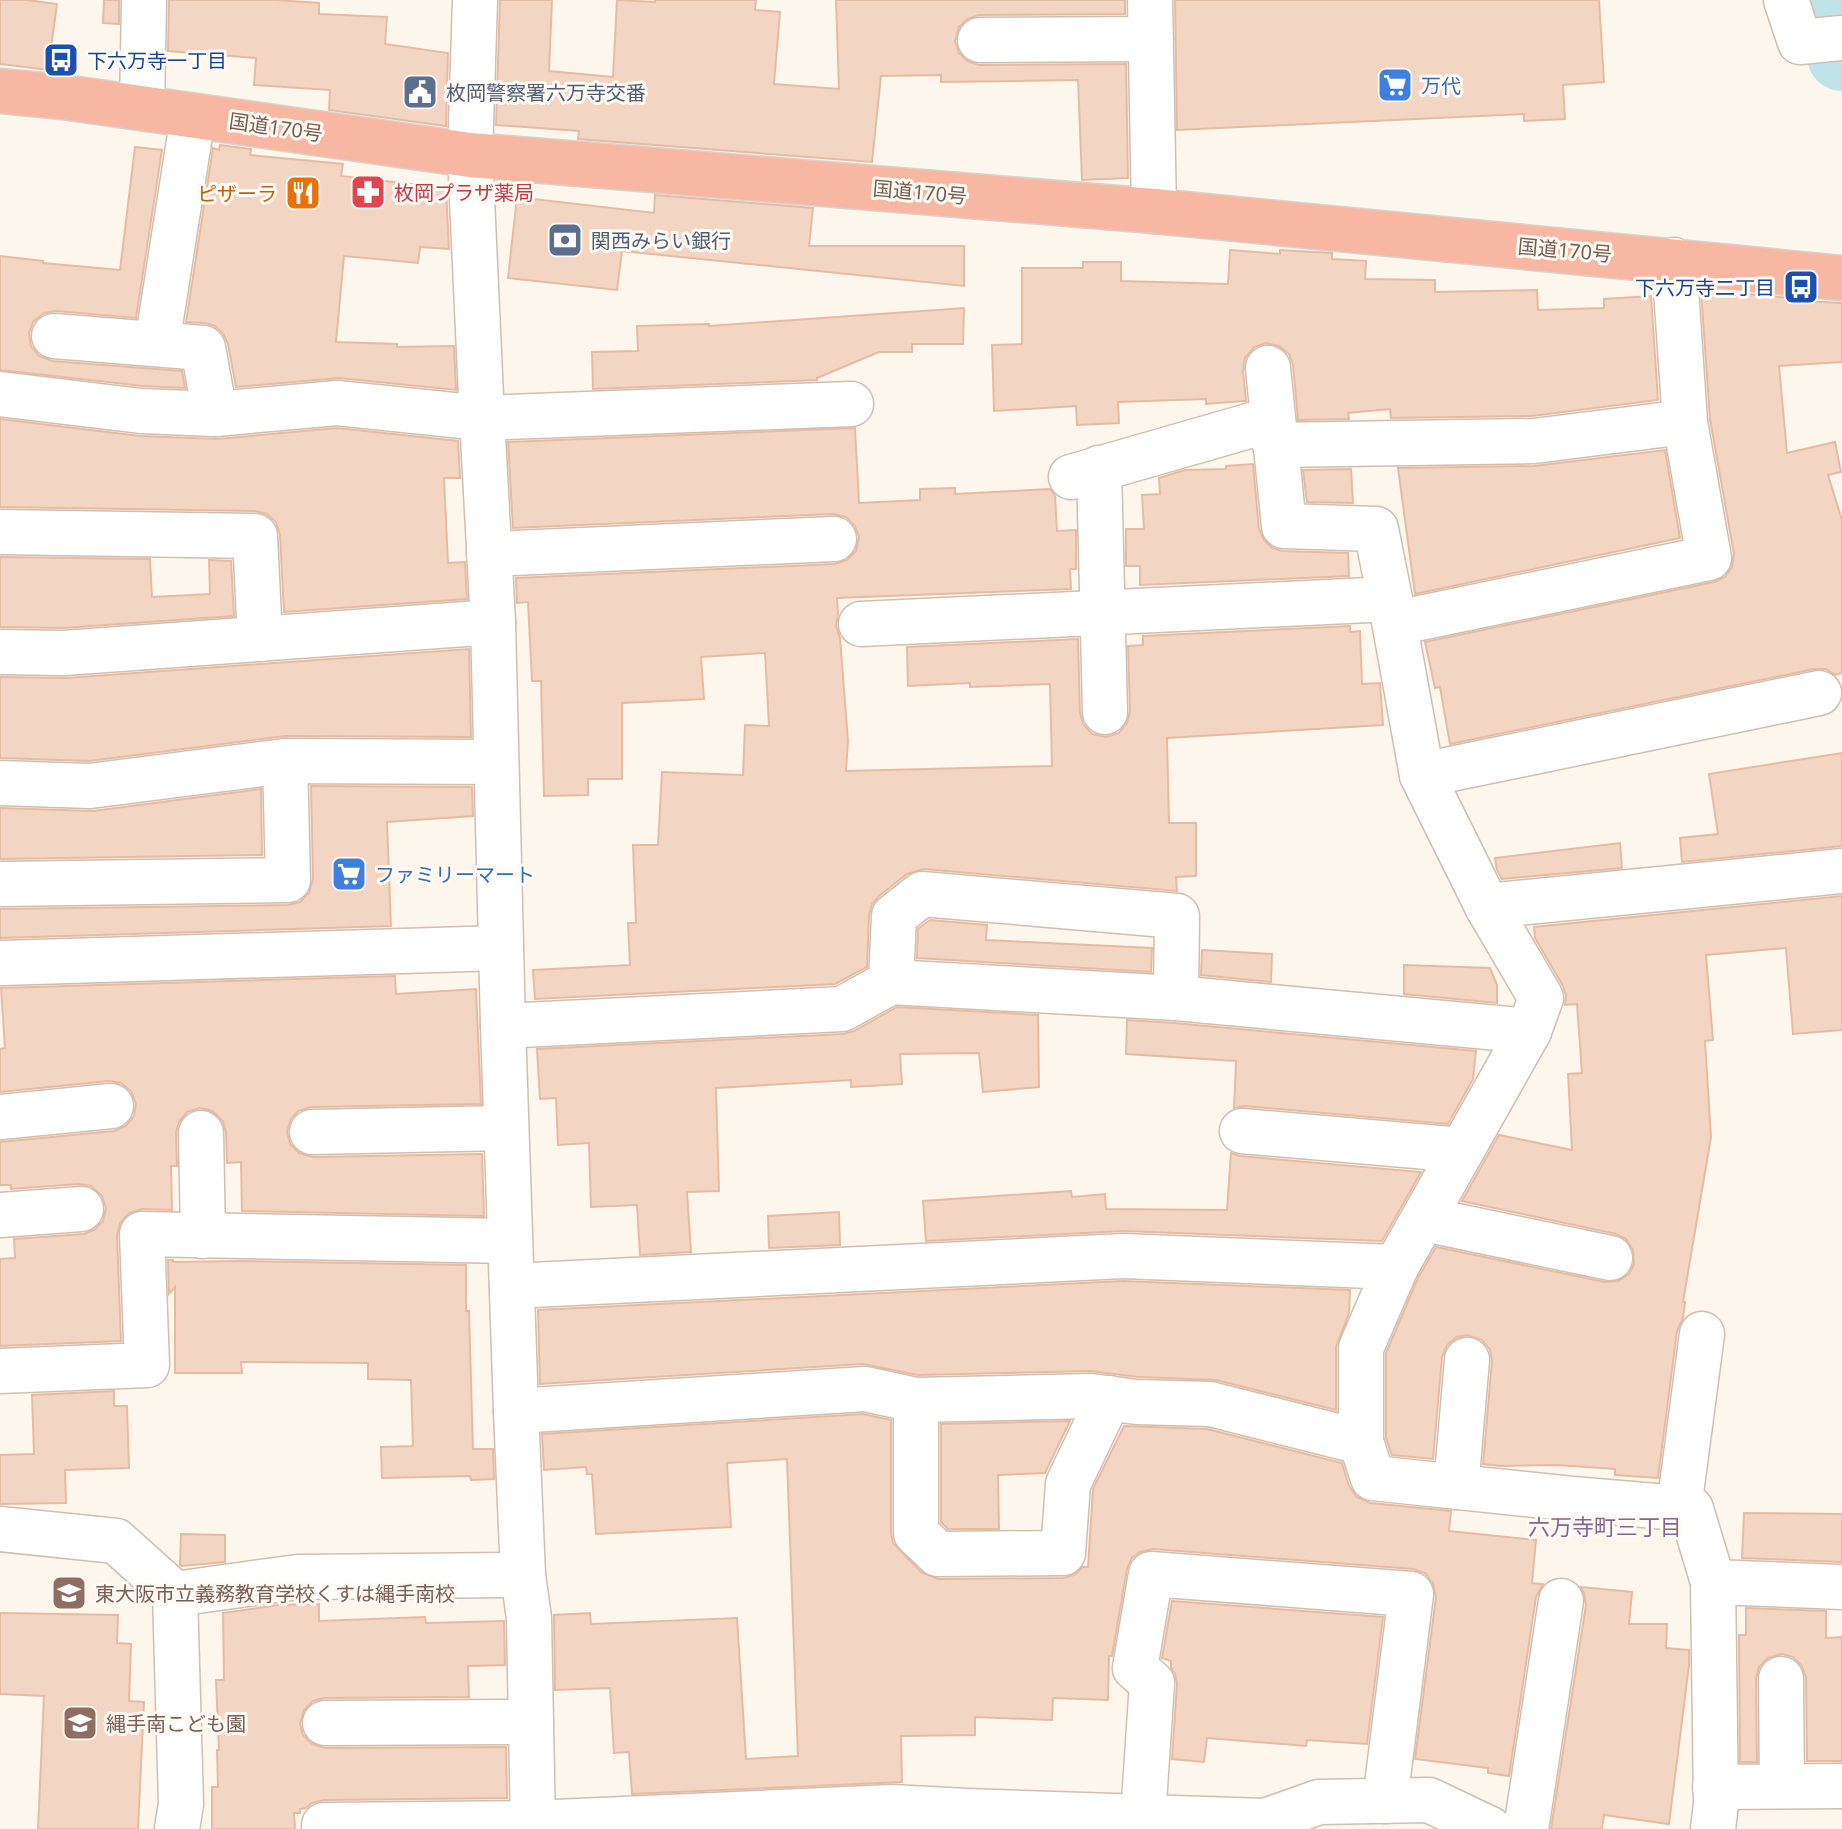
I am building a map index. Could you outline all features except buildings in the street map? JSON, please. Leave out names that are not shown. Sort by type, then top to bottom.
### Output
[{"type":"highway","name":"国道170号","points":[[0,91],[470,155],[1154,211],[1842,278]]},
{"type":"street","points":[[142,108],[144,0]]},
{"type":"street","points":[[475,0],[470,155],[493,622],[506,1128],[523,1575],[529,1618],[533,1826]]},
{"type":"street","points":[[1786,0],[1821,40]]},
{"type":"street","points":[[980,40],[1150,19],[1154,211]]},
{"type":"street","points":[[157,344],[193,116]]},
{"type":"street","points":[[861,624],[1102,612],[1393,611],[1709,558],[1685,422],[1674,260]]},
{"type":"street","points":[[54,336],[203,348],[215,414]]},
{"type":"street","points":[[1268,368],[1284,526],[1376,529],[1422,775],[1487,906],[1541,998],[1529,1031],[1396,1267],[1361,1348],[1361,1442],[1373,1478],[1691,1509],[1713,1582],[1714,1808],[1782,1786],[1842,1786]]},
{"type":"street","points":[[0,394],[141,411],[215,414],[337,403],[482,418],[851,404]]},
{"type":"street","points":[[1105,712],[1102,612],[1084,473],[1274,432],[1534,441],[1685,422]]},
{"type":"street","points":[[0,532],[255,536],[260,639]]},
{"type":"street","points":[[489,554],[834,539]]},
{"type":"street","points":[[0,652],[64,653],[493,622]]},
{"type":"street","points":[[1422,775],[1819,693]]},
{"type":"street","points":[[0,783],[90,786],[285,761],[496,762]]},
{"type":"street","points":[[0,884],[288,880],[285,761]]},
{"type":"street","points":[[1487,906],[1842,871]]},
{"type":"street","points":[[891,982],[894,916],[922,894],[1177,916],[1176,998]]},
{"type":"street","points":[[2,963],[501,948]]},
{"type":"street","points":[[503,1026],[842,1009],[891,982],[1176,998],[1529,1031]]},
{"type":"street","points":[[0,1117],[111,1106]]},
{"type":"street","points":[[312,1132],[506,1128]]},
{"type":"street","points":[[1242,1131],[1462,1150]]},
{"type":"street","points":[[201,1133],[203,1236]]},
{"type":"street","points":[[0,1215],[81,1209]]},
{"type":"street","points":[[1424,1219],[1610,1258]]},
{"type":"street","points":[[0,1371],[147,1365],[142,1234],[510,1241]]},
{"type":"street","points":[[512,1286],[1123,1256],[1396,1267]]},
{"type":"street","points":[[1679,1508],[1702,1334]]},
{"type":"street","points":[[1456,1487],[1467,1360]]},
{"type":"street","points":[[516,1411],[865,1389],[916,1400],[1091,1396],[1136,1402],[1210,1404],[1361,1442]]},
{"type":"street","points":[[916,1400],[916,1533],[938,1554],[1063,1553],[1068,1484],[1109,1398]]},
{"type":"street","points":[[0,1529],[116,1541],[175,1594],[181,1804],[177,1829]]},
{"type":"street","points":[[1143,1817],[1152,1683],[1135,1668],[1151,1574],[1411,1594],[1385,1801]]},
{"type":"street","points":[[175,1594],[298,1577],[523,1575]]},
{"type":"street","points":[[1713,1582],[1842,1587]]},
{"type":"street","points":[[1526,1829],[1561,1601]]},
{"type":"street","points":[[1781,1679],[1782,1786]]},
{"type":"street","points":[[325,1723],[531,1722]]},
{"type":"street","points":[[324,1825],[533,1826],[892,1807],[1266,1825],[1319,1802],[1429,1800],[1490,1829]]},
{"type":"waterway","points":[[1829,0],[1842,56]]},
{"type":"place","name":"下六万寺一丁目","points":[[61,60]]},
{"type":"place","name":"万代","points":[[1395,85]]},
{"type":"place","name":"枚岡警察署六万寺交番","points":[[420,92]]},
{"type":"place","name":"枚岡プラザ薬局","points":[[368,192]]},
{"type":"place","name":"ピザーラ","points":[[303,193]]},
{"type":"place","name":"関西みらい銀行","points":[[565,240]]},
{"type":"place","name":"下六万寺二丁目","points":[[1801,287]]},
{"type":"place","name":"ファミリーマート","points":[[349,874]]},
{"type":"place","name":"東大阪市立義務教育学校くすは縄手南校","points":[[69,1593]]},
{"type":"place","name":"縄手南こども園","points":[[80,1723]]},
{"type":"district","name":"六万寺町三丁目","points":[[1605,1526]]}]
